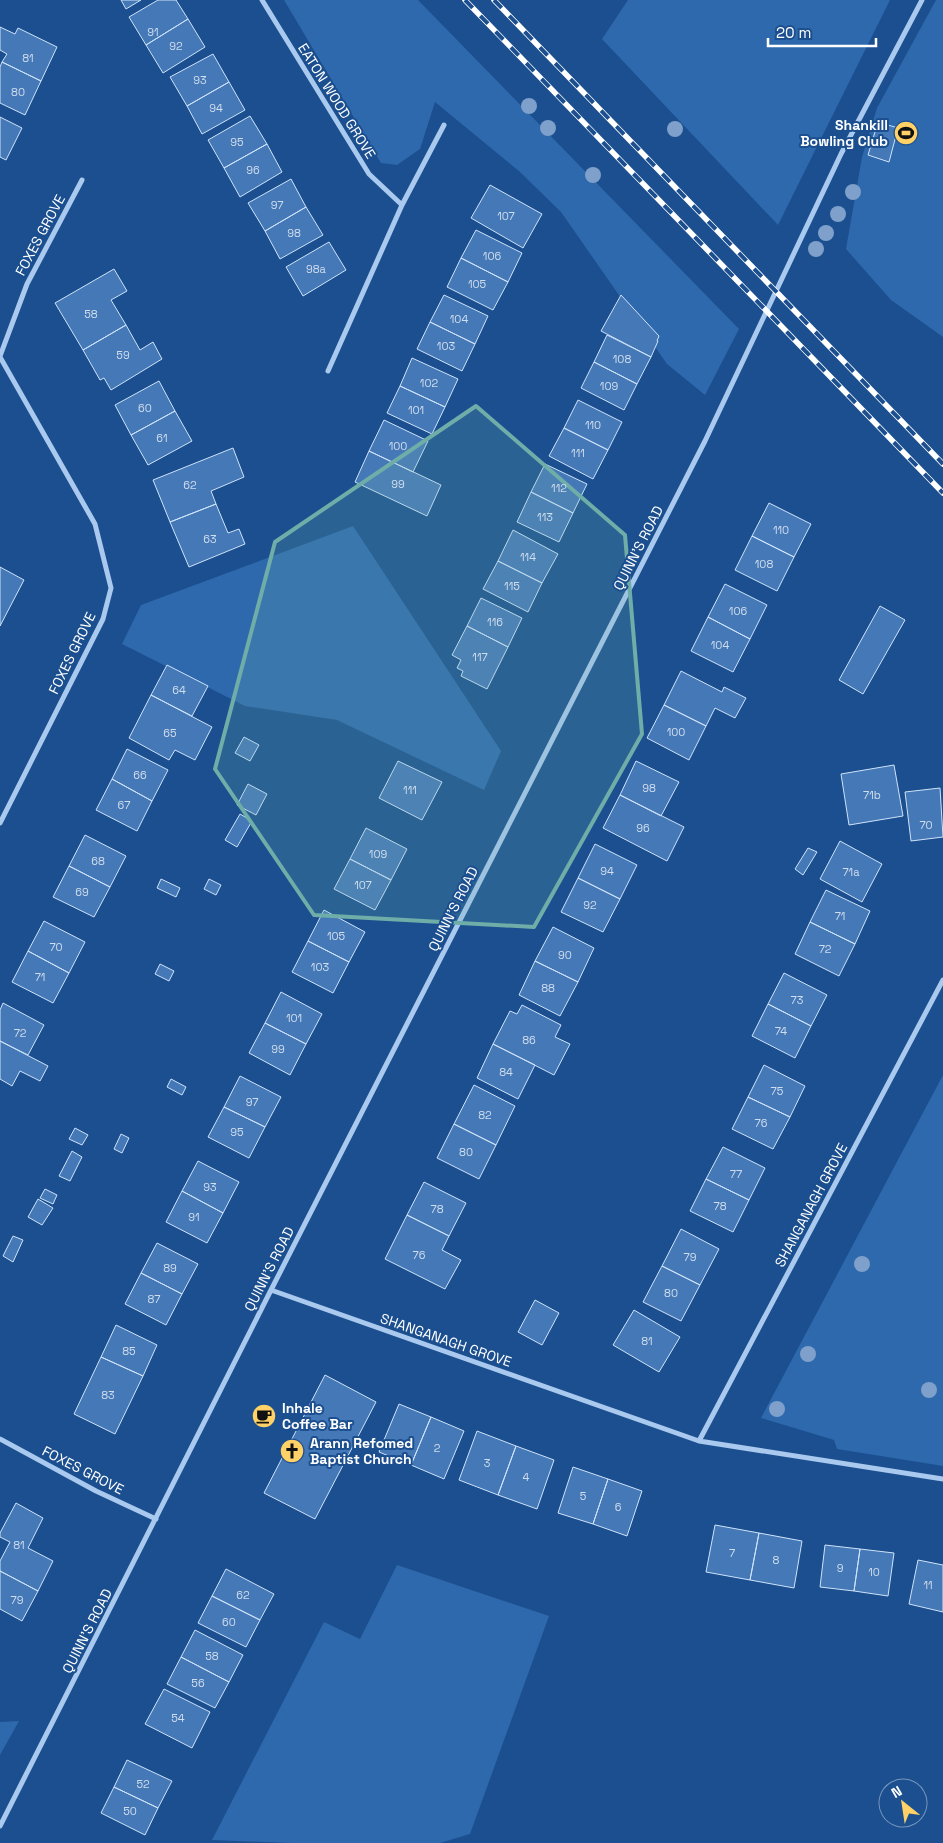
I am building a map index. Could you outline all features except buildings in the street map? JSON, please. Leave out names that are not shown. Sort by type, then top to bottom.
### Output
[{"type":"street","name":"EATON WOOD GROVE","points":[[262,0],[369,174],[402,205]]},
{"type":"street","name":"QUINN'S ROAD","points":[[0,1826],[271,1290],[705,441],[841,154],[922,0]]},
{"type":"street","points":[[328,371],[402,205],[444,125]]},
{"type":"street","name":"FOXES GROVE","points":[[0,822],[103,619],[111,588],[96,524],[0,357],[27,284],[82,180]]},
{"type":"street","name":"SHANGANAGH GROVE","points":[[699,1441],[943,980]]},
{"type":"street","name":"SHANGANAGH GROVE","points":[[271,1290],[699,1441],[943,1479]]},
{"type":"street","name":"FOXES GROVE","points":[[0,1439],[96,1491],[156,1519]]},
{"type":"highlighted area","points":[[476,406],[625,535],[642,734],[534,927],[314,915],[215,769],[275,542]]},
{"type":"shaded area","points":[[284,0],[418,0],[739,329],[705,395],[667,364],[561,212],[520,172],[435,102],[420,149],[397,165],[381,163]]},
{"type":"shaded area","points":[[628,0],[890,0],[778,225],[602,39]]},
{"type":"shaded area","name":"Shankill Bowling Club","points":[[936,0],[943,0],[943,337],[891,300],[846,249],[862,157],[877,108]]},
{"type":"shaded area","points":[[353,526],[501,751],[484,790],[337,720],[245,706],[122,644],[141,605]]},
{"type":"shaded area","points":[[943,1075],[943,1466],[837,1449],[834,1440],[761,1418]]},
{"type":"shaded area","points":[[397,1565],[549,1616],[470,1834],[440,1843],[292,1843],[212,1840],[324,1622],[360,1639]]},
{"type":"shaded area","points":[[19,1721],[0,1755],[0,1722]]},
{"type":"railway","points":[[465,0],[943,493]]},
{"type":"railway","points":[[494,0],[943,464]]},
{"type":"place","name":"Shankill Bowling Club","points":[[906,133]]},
{"type":"place","name":"Inhale Coffee Bar","points":[[264,1416]]},
{"type":"place","name":"Arann Refomed Baptist Church","points":[[292,1451]]}]
